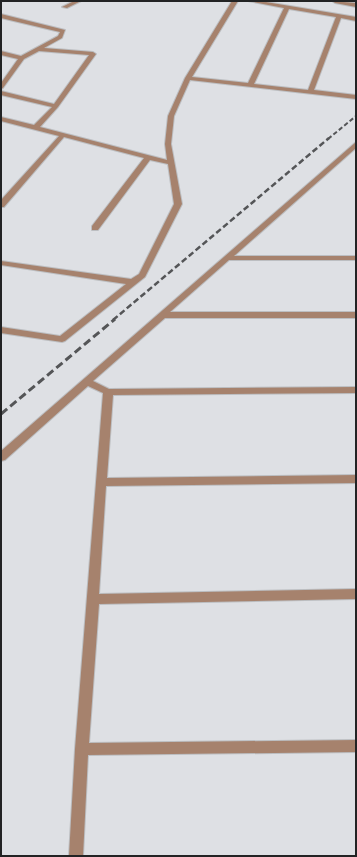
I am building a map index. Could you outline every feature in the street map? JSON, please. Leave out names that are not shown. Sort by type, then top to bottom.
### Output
[{"type":"street","points":[[65,7],[78,1]]},
{"type":"street","points":[[1,330],[62,339],[142,275],[178,204],[168,144],[171,116],[188,78],[235,1]]},
{"type":"street","points":[[251,1],[356,19]]},
{"type":"street","points":[[335,1],[356,5]]},
{"type":"street","points":[[250,85],[287,7]]},
{"type":"street","points":[[1,16],[63,31],[60,37],[22,58],[1,87]]},
{"type":"street","points":[[311,91],[339,16]]},
{"type":"street","points":[[35,128],[56,106],[93,54],[37,49]]},
{"type":"street","points":[[1,53],[22,58]]},
{"type":"street","points":[[188,78],[356,96]]},
{"type":"street","points":[[1,93],[56,106]]},
{"type":"street","points":[[1,119],[171,163]]},
{"type":"street","points":[[1,206],[63,135]]},
{"type":"street","points":[[1,457],[88,382],[356,144]]},
{"type":"street","points":[[344,155],[356,155]]},
{"type":"street","points":[[95,228],[148,157]]},
{"type":"street","points":[[227,258],[356,258]]},
{"type":"street","points":[[1,263],[133,282]]},
{"type":"street","points":[[162,316],[356,315]]},
{"type":"street","points":[[88,382],[108,392],[356,390]]},
{"type":"street","points":[[76,856],[82,749],[108,392]]},
{"type":"street","points":[[101,482],[356,479]]},
{"type":"street","points":[[94,599],[356,594]]},
{"type":"street","points":[[82,749],[356,746]]},
{"type":"railway","points":[[328,139],[356,116]]},
{"type":"railway","points":[[113,320],[329,138]]},
{"type":"railway","points":[[1,414],[115,319]]}]
